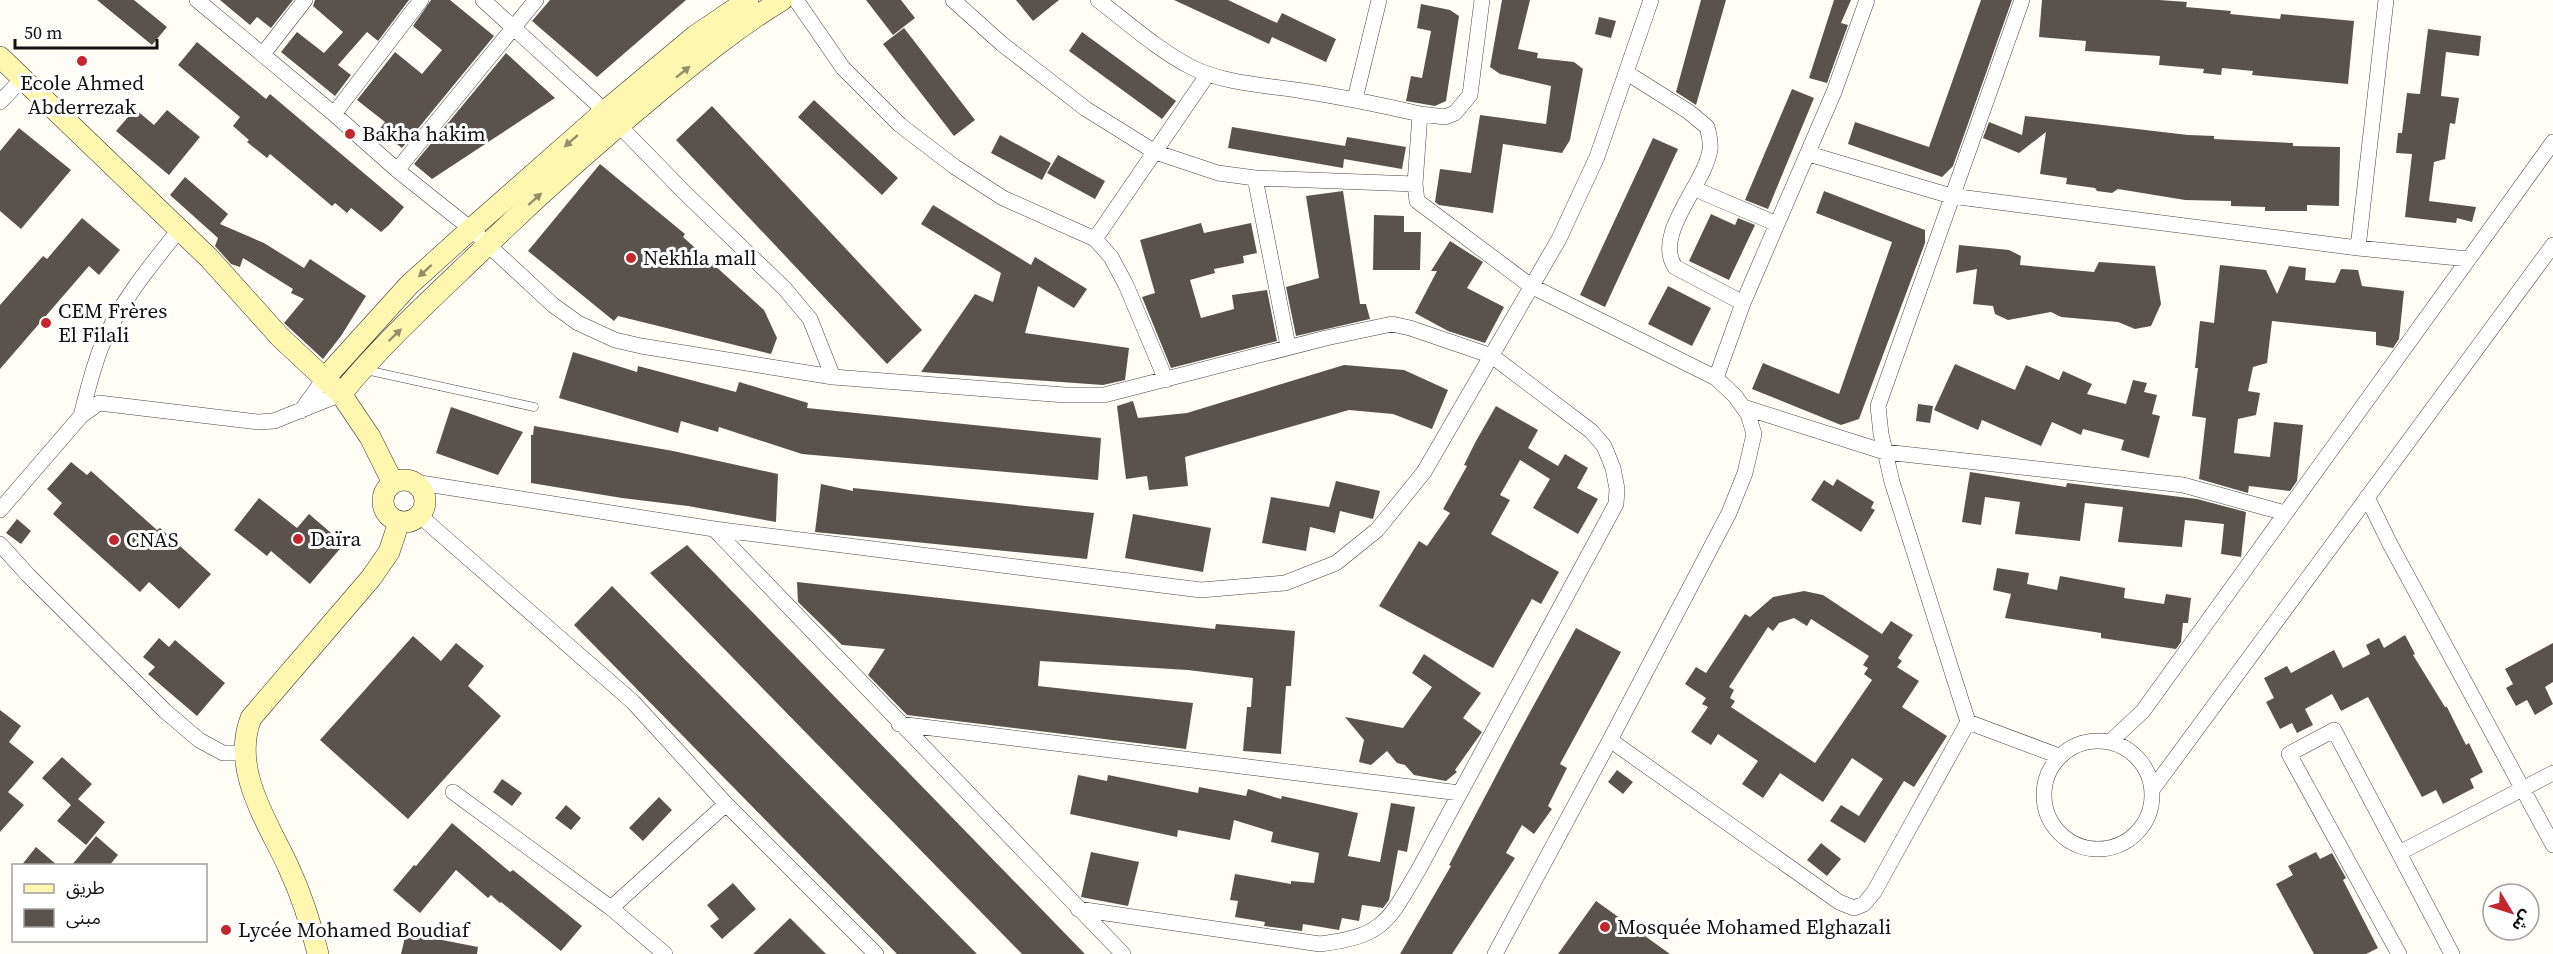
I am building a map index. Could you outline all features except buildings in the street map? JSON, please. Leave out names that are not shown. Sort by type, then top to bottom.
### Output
[{"type":"main road","points":[[324,379],[409,285],[471,229],[612,118],[737,9],[782,0]]},
{"type":"main road","points":[[0,57],[209,258],[280,337],[341,394],[403,483]]},
{"type":"main road","points":[[341,394],[361,369],[522,211],[612,118]]},
{"type":"main road","points":[[318,954],[312,928],[250,781],[244,753],[246,730],[251,718],[371,578],[409,519],[424,508],[425,500],[420,487],[403,483],[384,493],[384,507],[387,514],[409,519]]},
{"type":"street","points":[[197,0],[334,114],[397,170],[471,229],[553,305],[578,323],[615,340],[833,376],[1065,395],[1104,395],[1288,346],[1392,324],[1440,337],[1492,356],[1591,431],[1604,446],[1613,468],[1617,489],[1616,504],[1399,904],[1382,925],[1352,939],[1320,944],[1078,909]]},
{"type":"street","points":[[263,54],[306,0]]},
{"type":"street","points":[[334,114],[421,0]]},
{"type":"street","points":[[483,0],[612,118],[791,297],[810,319],[833,376]]},
{"type":"street","points":[[397,170],[536,0]]},
{"type":"street","points":[[796,0],[843,68],[900,125],[955,167],[1003,198],[1095,239],[1111,257],[1126,285],[1166,380]]},
{"type":"street","points":[[953,0],[1002,44],[1086,109],[1155,152],[1218,173],[1255,178],[1414,184]]},
{"type":"street","points":[[1098,0],[1154,42],[1190,66],[1208,74],[1445,117],[1455,113],[1470,95],[1482,0]]},
{"type":"street","points":[[1355,99],[1379,0]]},
{"type":"street","points":[[403,483],[714,529],[1201,590],[1285,583],[1336,563],[1377,530],[1424,472],[1559,239],[1598,157],[1651,0]]},
{"type":"street","points":[[1716,378],[1743,303],[1834,92],[1867,0]]},
{"type":"street","points":[[1610,740],[1839,902],[1854,908],[1864,904],[1874,892],[1968,722],[1892,482],[1879,424],[1880,398],[2022,0]]},
{"type":"street","points":[[2358,248],[2386,0]]},
{"type":"street","points":[[1627,73],[1689,112],[1707,127],[1710,150],[1695,189],[1671,233],[1668,243],[1669,258],[1675,267],[1743,303]]},
{"type":"street","points":[[1095,239],[1208,74]]},
{"type":"street","points":[[0,102],[23,78]]},
{"type":"street","points":[[1420,114],[1414,184],[1417,201],[1531,286],[1716,378],[1748,414],[1754,434],[1745,473],[1729,513],[1495,954]]},
{"type":"street","points":[[2110,742],[2143,711],[2553,142]]},
{"type":"street","points":[[1809,154],[1951,196],[2468,260]]},
{"type":"street","points":[[1255,178],[1270,265],[1288,346]]},
{"type":"street","points":[[1695,189],[1777,224]]},
{"type":"street","points":[[81,416],[102,346],[118,314],[137,283],[179,230]]},
{"type":"street","points":[[2152,789],[2553,244]]},
{"type":"street","points":[[301,411],[324,379]]},
{"type":"street","points":[[0,510],[81,416],[93,406],[106,402],[258,422],[274,421],[341,394]]},
{"type":"street","points":[[1743,407],[1885,452],[2183,485],[2285,513]]},
{"type":"street","points":[[2367,496],[2390,544],[2553,845]]},
{"type":"street","points":[[409,519],[633,702],[726,804],[876,954]]},
{"type":"street","points":[[714,529],[899,724],[1123,954]]},
{"type":"street","points":[[0,544],[28,575],[165,711],[199,740],[223,753],[244,753]]},
{"type":"street","points":[[1968,722],[2059,756]]},
{"type":"street","points":[[899,724],[1460,793]]},
{"type":"street","points":[[2399,954],[2289,754],[2334,730],[2452,954]]},
{"type":"street","points":[[2092,741],[2110,742],[2131,752],[2145,768],[2152,789],[2150,809],[2142,827],[2127,841],[2109,848],[2089,849],[2070,842],[2055,830],[2046,812],[2043,792],[2048,773],[2059,756],[2074,746],[2092,741]]},
{"type":"street","points":[[2399,853],[2553,773]]},
{"type":"street","points":[[453,792],[611,908],[665,954]]},
{"type":"street","points":[[611,908],[726,804]]},
{"type":"lane","points":[[361,369],[534,407]]},
{"type":"place","name":"Ecole Ahmed Abderrezak","points":[[82,61]]},
{"type":"place","name":"Bakha hakim","points":[[350,134]]},
{"type":"place","name":"Nekhla mall","points":[[631,258]]},
{"type":"place","name":"CEM Frères El Filali","points":[[46,323]]},
{"type":"place","name":"Daïra","points":[[298,539]]},
{"type":"place","name":"CNAS","points":[[114,540]]},
{"type":"place","name":"Mosquée Mohamed Elghazali","points":[[1605,927]]},
{"type":"place","name":"Lycée Mohamed Boudiaf","points":[[226,930]]}]
